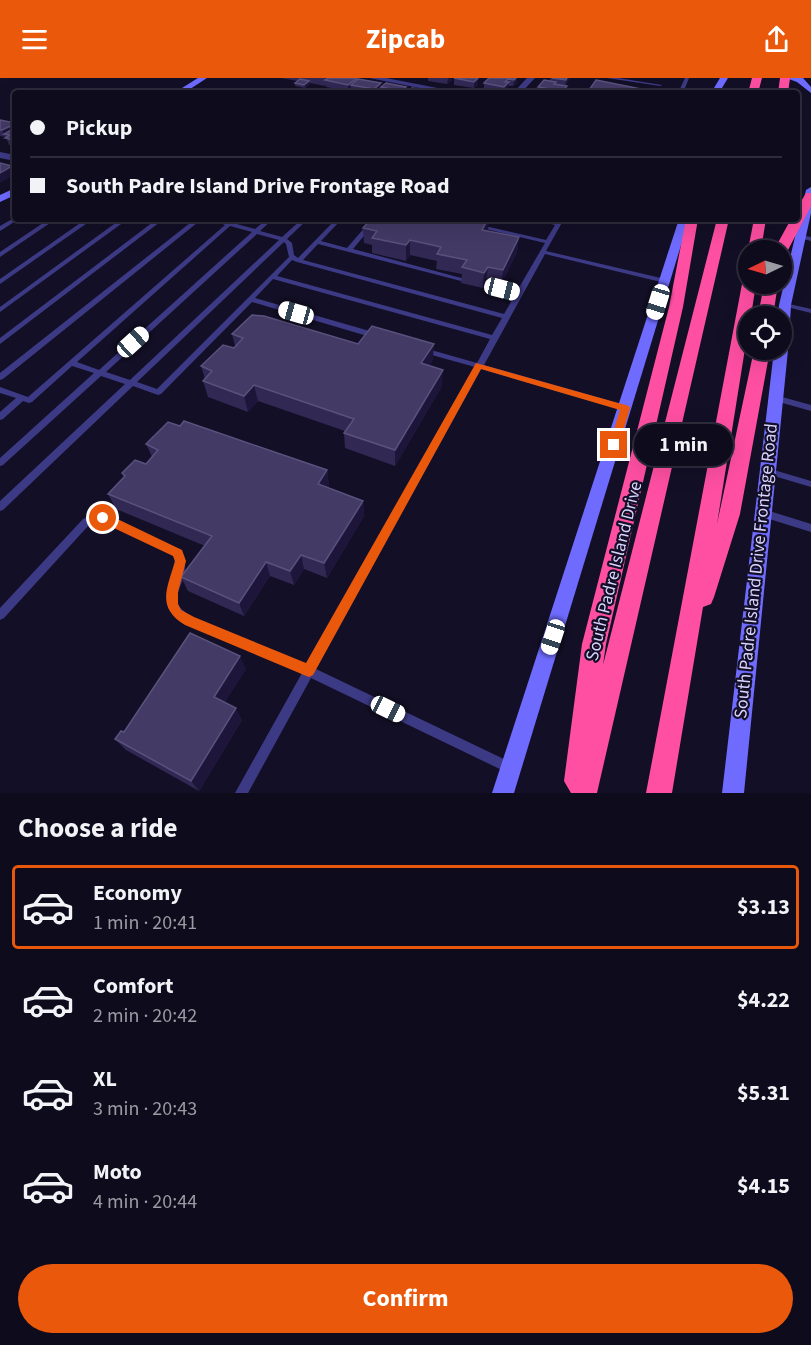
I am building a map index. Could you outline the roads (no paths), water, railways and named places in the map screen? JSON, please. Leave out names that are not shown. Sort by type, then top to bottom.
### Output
[{"type":"highway","points":[[800,212],[810,193]]},
{"type":"highway","points":[[575,793],[594,644],[676,307],[691,222]]},
{"type":"highway","name":"South Padre Island Drive","points":[[584,793],[722,222]]},
{"type":"highway","points":[[757,240],[760,222]]},
{"type":"highway","points":[[785,240],[795,222]]},
{"type":"highway","points":[[659,793],[747,294]]},
{"type":"highway","points":[[682,664],[730,514],[760,360]]},
{"type":"main road","points":[[183,90],[203,78]]},
{"type":"main road","points":[[785,84],[800,80],[811,91]]},
{"type":"main road","points":[[785,304],[806,238],[810,193]]},
{"type":"main road","points":[[503,793],[683,222]]},
{"type":"main road","name":"South Padre Island Drive Frontage Road","points":[[733,793],[779,360]]},
{"type":"street","points":[[374,78],[442,90]]},
{"type":"street","points":[[520,90],[531,78]]},
{"type":"lane","points":[[603,87],[609,78],[658,89],[662,78]]},
{"type":"lane","points":[[0,255],[49,222]]},
{"type":"lane","points":[[0,282],[86,222]]},
{"type":"lane","points":[[0,310],[121,222]]},
{"type":"lane","points":[[0,342],[157,222]]},
{"type":"lane","points":[[0,377],[195,222]]},
{"type":"lane","points":[[0,390],[29,400],[231,222]]},
{"type":"lane","points":[[234,222],[284,239],[289,243],[289,254],[295,260],[506,317]]},
{"type":"lane","points":[[0,463],[266,222]]},
{"type":"lane","points":[[0,507],[302,222]]},
{"type":"lane","points":[[70,363],[158,392],[272,277],[317,242],[336,222]]},
{"type":"lane","points":[[348,250],[372,222]]},
{"type":"lane","points":[[460,222],[548,242]]},
{"type":"lane","points":[[241,793],[558,222]]},
{"type":"lane","points":[[317,242],[463,280]]},
{"type":"lane","points":[[543,252],[665,281]]},
{"type":"lane","points":[[272,277],[494,338]]},
{"type":"lane","points":[[485,285],[519,294]]},
{"type":"lane","points":[[250,299],[387,339]]},
{"type":"lane","points":[[785,304],[811,310]]},
{"type":"lane","points":[[410,346],[625,408]]},
{"type":"lane","points":[[0,417],[21,398]]},
{"type":"lane","points":[[775,398],[811,408]]},
{"type":"lane","points":[[767,471],[811,484]]},
{"type":"lane","points":[[763,513],[811,528]]},
{"type":"lane","points":[[0,615],[86,522],[95,518],[103,518],[178,553],[181,561],[172,598],[177,614],[309,671],[511,768]]}]
